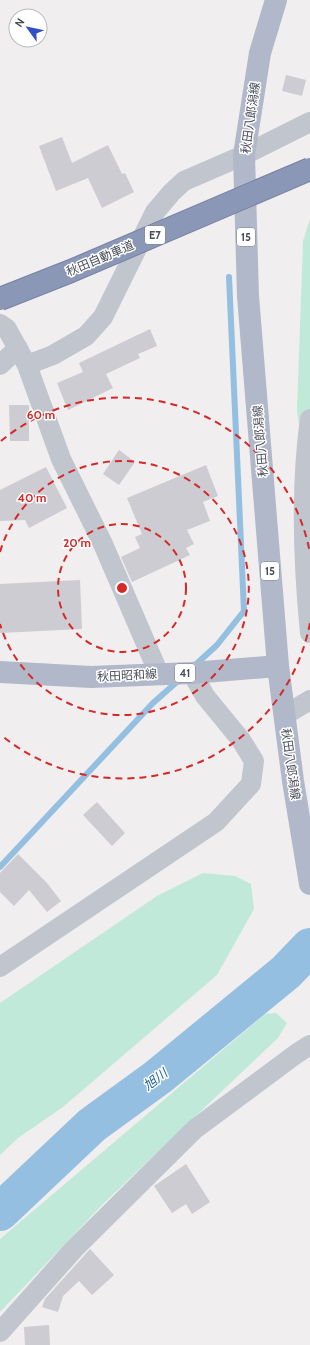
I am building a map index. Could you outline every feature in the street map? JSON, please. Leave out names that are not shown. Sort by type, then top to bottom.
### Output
[{"type":"highway","name":"秋田自動車道","points":[[0,299],[71,271],[310,169]]},
{"type":"main road","name":"秋田八郎潟線","points":[[276,0],[260,53],[244,155],[248,296],[278,666],[293,781],[310,884]]},
{"type":"main road","name":"秋田昭和線","points":[[0,672],[91,677],[192,673],[278,666]]},
{"type":"street","points":[[0,365],[22,356],[53,355],[86,336],[103,317],[155,212],[172,192],[184,181],[244,155],[310,122]]},
{"type":"street","points":[[0,324],[6,329],[22,356],[61,459],[103,544],[159,674]]},
{"type":"street","points":[[310,419],[307,437],[303,502],[307,601],[310,633]]},
{"type":"street","points":[[0,967],[216,822],[251,784],[254,761],[242,740],[205,696],[192,673]]},
{"type":"street","points":[[285,715],[310,700]]},
{"type":"street","points":[[0,1332],[74,1249],[195,1129],[310,1045]]},
{"type":"green space","points":[[310,219],[310,504],[297,411],[303,241]]},
{"type":"green space","points":[[203,873],[235,876],[251,884],[254,909],[217,975],[63,1107],[18,1138],[0,1155],[0,1003],[157,896]]},
{"type":"green space","points":[[276,1013],[287,1023],[278,1038],[104,1203],[0,1312],[0,1239],[265,1014]]},
{"type":"building","points":[[286,75],[306,80],[302,96],[282,91]]},
{"type":"building","points":[[62,137],[72,163],[108,145],[122,174],[125,173],[134,192],[102,208],[88,178],[56,191],[39,146]]},
{"type":"building","points":[[150,329],[157,346],[138,354],[140,358],[106,374],[113,388],[68,410],[57,383],[83,372],[79,363]]},
{"type":"building","points":[[9,405],[29,405],[29,441],[10,441]]},
{"type":"building","points":[[119,450],[135,462],[119,485],[103,474]]},
{"type":"building","points":[[206,465],[218,496],[203,502],[210,521],[187,530],[194,544],[186,548],[190,555],[132,582],[121,557],[140,548],[135,537],[142,534],[127,498]]},
{"type":"building","points":[[46,467],[67,508],[29,528],[25,520],[0,521],[0,490]]},
{"type":"building","points":[[80,580],[82,629],[0,633],[0,584]]},
{"type":"building","points":[[97,802],[125,833],[112,846],[83,815]]},
{"type":"building","points":[[18,854],[47,883],[61,901],[47,912],[29,890],[14,906],[0,892],[0,873]]},
{"type":"building","points":[[186,1164],[210,1202],[192,1214],[186,1204],[172,1213],[154,1186]]},
{"type":"building","points":[[90,1249],[114,1275],[92,1295],[79,1281],[63,1296],[58,1312],[42,1307],[45,1299]]},
{"type":"building","points":[[49,1325],[50,1345],[25,1345],[24,1327]]},
{"type":"waterway","points":[[193,667],[217,645],[244,611],[229,277]]},
{"type":"waterway","points":[[0,867],[153,703],[179,680]]},
{"type":"waterway","name":"旭川","points":[[0,1212],[92,1125],[158,1077],[286,972],[310,947]]}]
